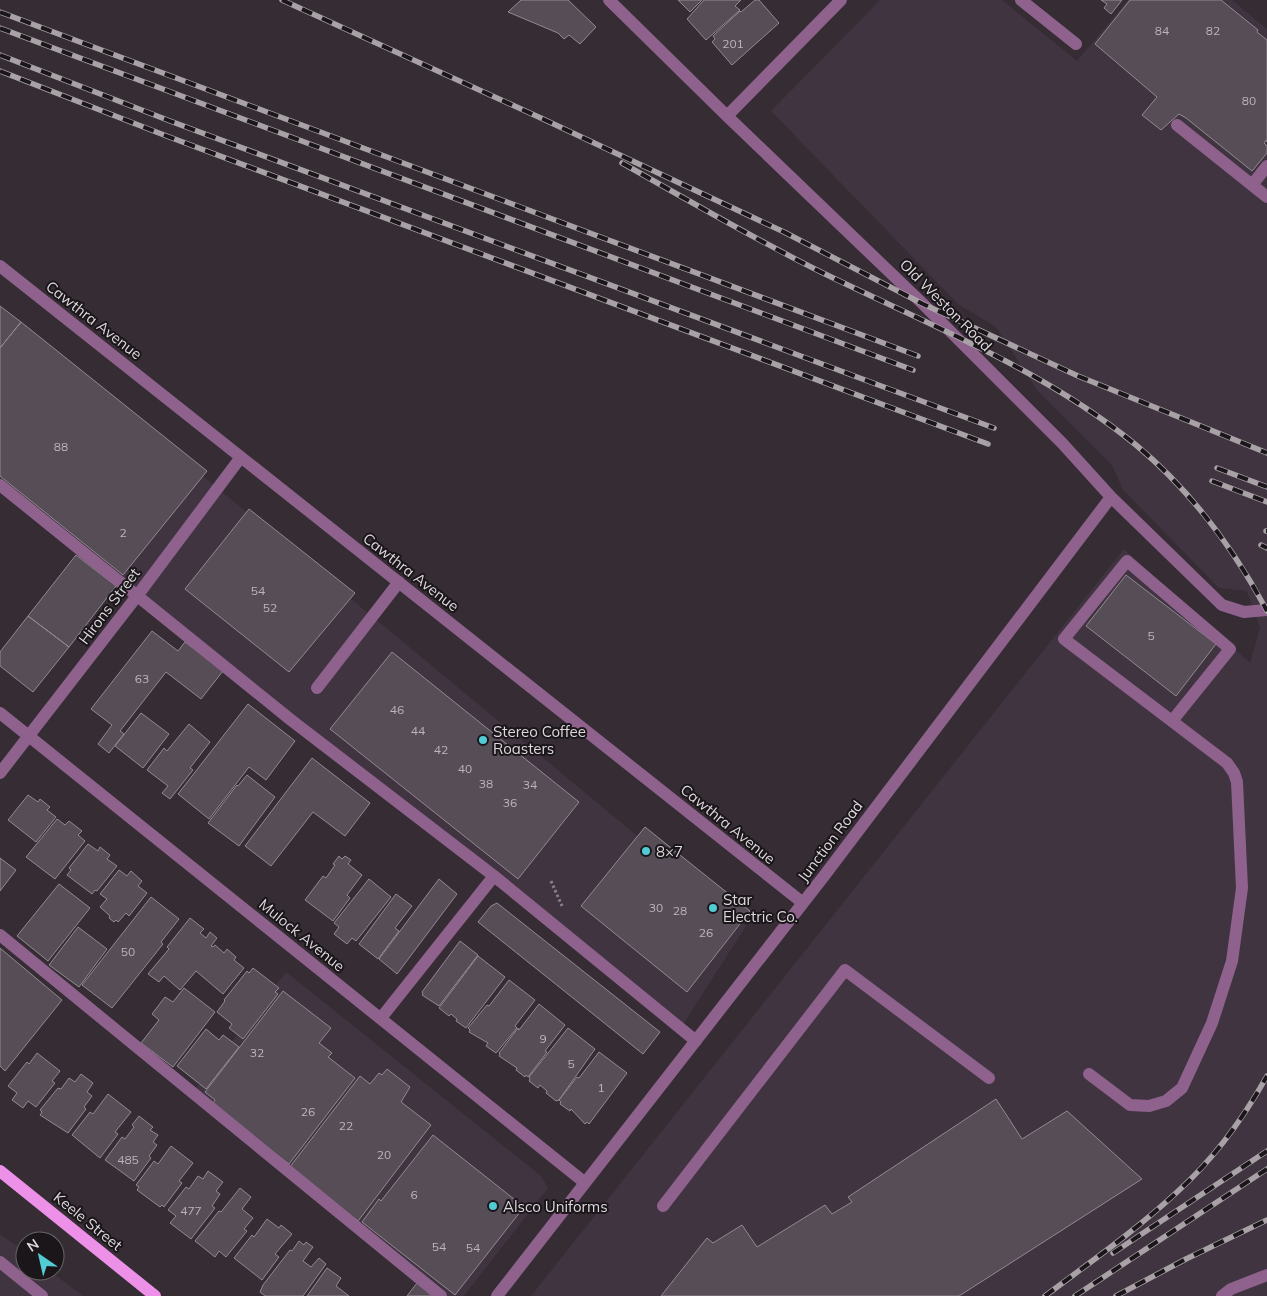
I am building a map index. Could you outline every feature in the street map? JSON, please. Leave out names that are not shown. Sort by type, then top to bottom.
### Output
[{"type":"main road","name":"Keele Street","points":[[0,1171],[156,1296]]},
{"type":"street","name":"Old Weston Road","points":[[609,0],[923,304],[1062,443],[1111,497],[1222,605],[1244,612],[1267,610]]},
{"type":"street","points":[[727,116],[842,0]]},
{"type":"street","points":[[1021,0],[1076,44]]},
{"type":"street","points":[[1177,125],[1267,196]]},
{"type":"street","points":[[1252,185],[1267,166]]},
{"type":"street","name":"Cawthra Avenue","points":[[0,266],[802,903]]},
{"type":"street","name":"Hirons Street","points":[[0,773],[138,596],[241,458]]},
{"type":"street","points":[[0,486],[291,720],[494,876],[696,1041]]},
{"type":"street","name":"Junction Road","points":[[497,1296],[584,1182],[696,1041],[1111,497]]},
{"type":"street","points":[[1089,1074],[1130,1105],[1149,1106],[1166,1101],[1182,1088],[1212,1023],[1232,961],[1242,888],[1237,782],[1234,773],[1227,763],[1064,640],[1127,561],[1230,649],[1172,721]]},
{"type":"street","points":[[317,688],[399,582]]},
{"type":"street","name":"Mulock Avenue","points":[[0,713],[584,1182]]},
{"type":"street","points":[[381,1018],[494,876]]},
{"type":"street","points":[[0,935],[441,1296]]},
{"type":"street","points":[[663,1206],[845,970],[988,1078]]},
{"type":"street","points":[[0,1262],[42,1296]]},
{"type":"street","points":[[1222,1296],[1231,1289],[1267,1275]]},
{"type":"shaded area","points":[[880,0],[1002,0],[1077,61],[1128,0],[1232,0],[1267,29],[1267,1296],[531,1296],[1124,549],[1250,663],[1260,628],[1247,591],[1219,588],[1123,490],[1112,465],[1037,390],[996,327],[958,304],[771,111]]},
{"type":"shaded area","points":[[0,308],[746,926],[682,1026],[0,481]]},
{"type":"shaded area","points":[[286,972],[541,1176],[548,1188],[464,1296],[442,1296],[192,1093]]},
{"type":"shaded area","points":[[0,1234],[15,1245],[15,1281],[63,1281],[83,1296],[0,1296]]},
{"type":"building","points":[[521,0],[568,0],[596,27],[580,44],[569,35],[564,39],[558,33],[508,12]]},
{"type":"building","points":[[678,0],[702,0],[690,12]]},
{"type":"building","points":[[704,0],[741,0],[735,6],[740,10],[706,40],[687,19]]},
{"type":"building","points":[[755,0],[759,0],[779,23],[732,65],[712,42],[715,39],[713,36]]},
{"type":"building","points":[[1101,0],[1122,0],[1111,14],[1104,8],[1107,4]]},
{"type":"building","points":[[1130,0],[1221,0],[1258,30],[1257,32],[1267,40],[1267,142],[1266,140],[1264,143],[1267,146],[1267,153],[1252,171],[1179,114],[1161,130],[1142,115],[1157,97],[1095,44]]},
{"type":"building","points":[[0,306],[21,322],[0,348]]},
{"type":"building","points":[[21,322],[207,471],[123,575],[0,476],[0,348]]},
{"type":"building","points":[[249,509],[355,593],[289,672],[185,589]]},
{"type":"building","points":[[76,555],[116,586],[69,647],[28,616]]},
{"type":"building","points":[[1126,575],[1216,644],[1176,696],[1086,626]]},
{"type":"building","points":[[28,616],[69,647],[33,692],[0,666],[0,652]]},
{"type":"building","points":[[152,631],[178,651],[185,642],[223,671],[201,699],[166,672],[120,731],[124,734],[109,753],[98,744],[112,725],[91,709]]},
{"type":"building","points":[[392,652],[579,802],[518,879],[330,729]]},
{"type":"building","points":[[248,704],[295,741],[266,780],[249,767],[209,819],[178,794]]},
{"type":"building","points":[[141,713],[169,734],[143,768],[115,746]]},
{"type":"building","points":[[189,724],[210,742],[190,768],[193,770],[170,799],[162,793],[168,786],[147,770],[164,748],[167,751]]},
{"type":"building","points":[[312,758],[370,803],[345,836],[313,812],[271,866],[245,846]]},
{"type":"building","points":[[247,775],[275,797],[239,846],[208,823]]},
{"type":"building","points":[[28,795],[38,802],[40,799],[50,807],[47,810],[56,817],[36,842],[8,820]]},
{"type":"building","points":[[57,819],[65,825],[69,821],[82,831],[78,835],[85,841],[55,879],[26,857]]},
{"type":"building","points":[[645,827],[750,911],[687,992],[581,906]]},
{"type":"building","points":[[88,844],[98,851],[100,847],[110,855],[107,859],[117,866],[97,891],[95,890],[92,894],[67,875],[71,870],[69,868]]},
{"type":"building","points":[[339,856],[342,859],[345,856],[351,860],[348,864],[362,875],[347,895],[350,898],[333,921],[305,900],[323,876],[326,878]]},
{"type":"building","points":[[0,858],[16,870],[0,891]]},
{"type":"building","points":[[119,870],[127,876],[131,871],[142,881],[138,886],[147,893],[129,916],[126,913],[118,922],[116,920],[114,922],[100,907],[107,899],[100,894]]},
{"type":"building","points":[[369,879],[391,897],[356,941],[352,938],[347,944],[334,934],[339,927],[334,923]]},
{"type":"building","points":[[439,879],[457,894],[397,974],[379,959]]},
{"type":"building","points":[[59,884],[90,908],[48,961],[17,936]]},
{"type":"building","points":[[396,894],[412,906],[395,928],[399,931],[378,959],[359,944]]},
{"type":"building","points":[[151,897],[179,919],[161,942],[163,944],[112,1008],[82,985]]},
{"type":"building","points":[[497,903],[660,1032],[643,1054],[478,922],[491,906]]},
{"type":"building","points":[[190,918],[204,929],[200,933],[206,938],[210,932],[217,938],[211,946],[215,945],[224,953],[227,949],[236,957],[234,960],[244,968],[223,994],[196,971],[180,990],[164,976],[159,982],[148,974],[169,949],[167,947]]},
{"type":"building","points":[[78,927],[107,949],[79,987],[49,965]]},
{"type":"building","points":[[460,941],[478,955],[439,1006],[422,995],[422,992]]},
{"type":"building","points":[[0,948],[62,1000],[5,1071],[0,1066]]},
{"type":"building","points":[[478,956],[505,977],[466,1028],[456,1021],[457,1019],[451,1014],[449,1016],[439,1008]]},
{"type":"building","points":[[253,968],[279,988],[275,992],[278,994],[243,1039],[229,1028],[232,1024],[217,1012],[247,971],[249,973]]},
{"type":"building","points":[[509,980],[535,1000],[515,1026],[517,1028],[496,1053],[486,1046],[488,1043],[469,1032],[468,1028],[487,1005],[489,1006]]},
{"type":"building","points":[[184,988],[215,1012],[173,1067],[141,1043],[159,1020],[152,1014],[165,997],[173,1002]]},
{"type":"building","points":[[283,991],[331,1028],[319,1043],[332,1053],[328,1057],[355,1078],[289,1164],[212,1105],[215,1100],[205,1092]]},
{"type":"building","points":[[539,1004],[565,1025],[528,1077],[526,1075],[525,1077],[516,1070],[517,1068],[499,1056],[499,1053]]},
{"type":"building","points":[[568,1028],[595,1049],[559,1100],[556,1101],[540,1085],[538,1088],[529,1081],[529,1077]]},
{"type":"building","points":[[206,1029],[219,1040],[223,1035],[239,1047],[206,1089],[177,1066]]},
{"type":"building","points":[[599,1052],[627,1073],[589,1124],[587,1122],[585,1124],[571,1109],[570,1111],[560,1104],[559,1100]]},
{"type":"building","points":[[37,1053],[60,1071],[52,1081],[55,1083],[36,1107],[28,1101],[23,1108],[12,1100],[17,1093],[8,1086],[27,1062],[29,1064]]},
{"type":"building","points":[[387,1069],[410,1087],[401,1102],[431,1125],[358,1221],[289,1168],[360,1076],[370,1084],[379,1073],[382,1075]]},
{"type":"building","points":[[81,1074],[93,1083],[87,1092],[92,1096],[84,1107],[86,1109],[68,1133],[40,1115],[42,1112],[40,1110],[69,1078],[75,1082]]},
{"type":"building","points":[[108,1094],[131,1112],[115,1132],[118,1134],[100,1158],[72,1135],[90,1112],[93,1114]]},
{"type":"building","points":[[996,1099],[1022,1139],[1067,1111],[1142,1179],[959,1296],[661,1296],[707,1238],[713,1243],[742,1225],[757,1247],[825,1205],[832,1214],[852,1202],[848,1197]]},
{"type":"building","points":[[139,1116],[153,1127],[150,1130],[158,1135],[153,1142],[157,1145],[149,1156],[151,1158],[134,1181],[105,1160],[122,1137],[125,1139]]},
{"type":"building","points":[[433,1135],[524,1207],[455,1295],[362,1222]]},
{"type":"building","points":[[171,1146],[193,1163],[179,1181],[182,1183],[164,1207],[162,1205],[160,1207],[137,1190],[139,1187],[136,1185],[154,1161],[158,1164]]},
{"type":"building","points":[[208,1171],[223,1182],[216,1191],[220,1194],[212,1206],[215,1208],[191,1239],[170,1223],[176,1216],[168,1210],[186,1187],[189,1189],[198,1176],[203,1179]]},
{"type":"building","points":[[240,1188],[251,1197],[242,1209],[253,1218],[244,1229],[247,1231],[226,1257],[219,1251],[215,1257],[195,1241]]},
{"type":"building","points":[[267,1219],[279,1228],[281,1225],[292,1234],[275,1254],[279,1257],[262,1280],[234,1258],[252,1235],[254,1237]]},
{"type":"building","points":[[299,1241],[304,1245],[306,1242],[313,1247],[303,1261],[311,1267],[319,1258],[326,1264],[303,1296],[265,1296],[260,1292],[263,1285]]},
{"type":"building","points":[[327,1268],[341,1278],[336,1286],[349,1296],[307,1296]]},
{"type":"building","points":[[417,1283],[434,1296],[407,1296]]},
{"type":"railway","points":[[282,0],[784,232],[923,304],[1078,376],[1267,453]]},
{"type":"railway","points":[[0,12],[918,356]]},
{"type":"railway","points":[[0,28],[913,370]]},
{"type":"railway","points":[[0,55],[170,121],[994,428]]},
{"type":"railway","points":[[0,71],[164,135],[988,444]]},
{"type":"railway","points":[[622,163],[797,260],[944,330],[1024,371],[1063,393],[1100,418],[1136,445],[1175,481],[1225,543],[1267,611]]},
{"type":"railway","points":[[1217,468],[1267,487]]},
{"type":"railway","points":[[1212,481],[1267,502]]},
{"type":"railway","points":[[1261,545],[1267,548]]},
{"type":"railway","points":[[1045,1296],[1128,1234],[1190,1180],[1215,1153],[1248,1108],[1267,1076]]},
{"type":"railway","points":[[1113,1253],[1267,1151]]},
{"type":"railway","points":[[1075,1296],[1267,1169]]},
{"type":"railway","points":[[1116,1296],[1186,1259],[1267,1220]]},
{"type":"place","name":"Stereo Coffee Roasters","points":[[483,740]]},
{"type":"place","name":"8×7","points":[[646,851]]},
{"type":"place","name":"Star Electric Co.","points":[[713,908]]},
{"type":"place","name":"Alsco Uniforms","points":[[493,1206]]}]
